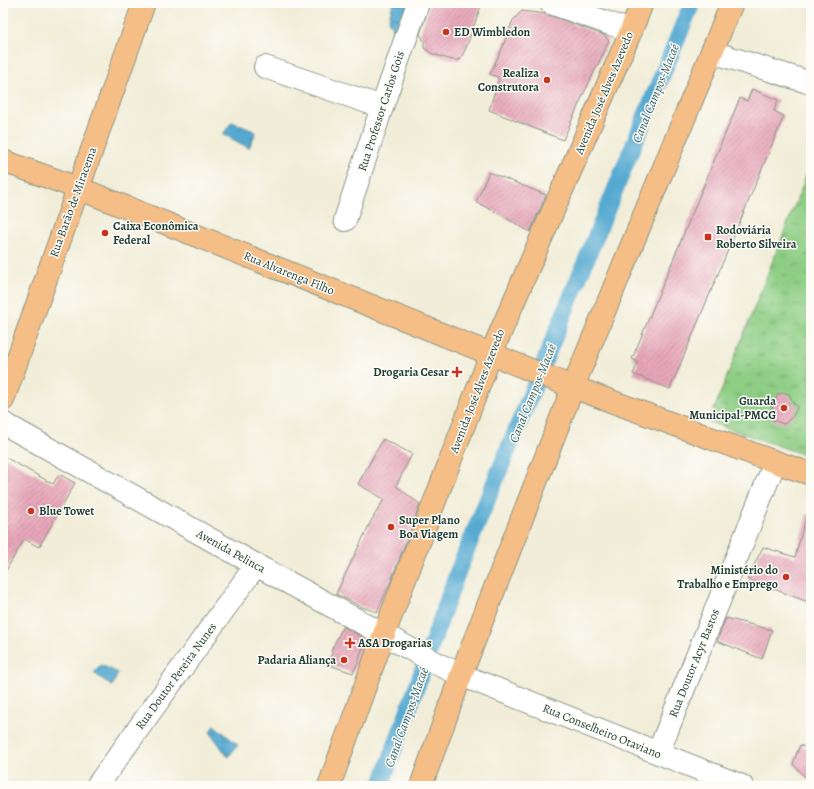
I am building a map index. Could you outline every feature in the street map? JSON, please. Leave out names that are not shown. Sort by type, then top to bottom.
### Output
[{"type":"main road","name":"Rua Barão de Miracema","points":[[3,400],[144,3]]},
{"type":"main road","name":"Avenida José Alves Azevedo","points":[[329,786],[384,634],[491,354],[632,31],[642,3]]},
{"type":"main road","points":[[421,786],[461,675],[573,387],[732,3]]},
{"type":"main road","name":"Rua Alvarenga Filho","points":[[3,161],[78,188],[549,378],[811,474]]},
{"type":"street","name":"Rua Professor Carlos Gois","points":[[345,220],[418,3]]},
{"type":"street","points":[[551,3],[632,31]]},
{"type":"street","points":[[712,52],[811,83]]},
{"type":"street","points":[[265,67],[382,107]]},
{"type":"street","name":"Avenida Pelinca","points":[[3,423],[256,566],[461,675]]},
{"type":"street","name":"Rua Doutor Acyr Bastos","points":[[658,753],[776,462]]},
{"type":"street","name":"Rua Doutor Pereira Nunes","points":[[96,786],[256,566]]},
{"type":"street","name":"Rua Conselheiro Otaviano","points":[[461,675],[742,786]]},
{"type":"green space","points":[[811,164],[811,457],[709,422]]},
{"type":"water","points":[[393,3],[412,5],[401,35],[392,31],[393,26],[388,22]]},
{"type":"water","points":[[232,122],[256,132],[249,148],[223,134]]},
{"type":"water","points":[[101,665],[118,673],[112,686],[94,673]]},
{"type":"water","points":[[214,725],[238,745],[228,757],[210,732]]},
{"type":"building","name":"ED Wimbledon","points":[[430,3],[482,3],[466,48],[460,60],[452,60],[433,54],[424,48],[424,41],[420,34]]},
{"type":"building","name":"Realiza Construtora","points":[[522,11],[546,14],[604,35],[609,41],[563,140],[489,110],[499,78],[490,74],[513,20]]},
{"type":"building","name":"Rodoviária Roberto Silveira","points":[[752,89],[778,100],[774,111],[784,116],[670,389],[633,374],[638,362],[632,359],[740,98],[747,101]]},
{"type":"building","points":[[489,172],[546,195],[530,232],[476,202]]},
{"type":"building","name":"Guarda Municipal-PMCG","points":[[778,394],[789,394],[794,404],[798,406],[793,416],[784,424],[772,420],[771,416],[772,407]]},
{"type":"building","name":"Super Plano Boa Viagem","points":[[383,439],[412,454],[396,486],[420,504],[390,583],[377,612],[362,607],[336,594],[370,523],[384,499],[358,484]]},
{"type":"building","name":"Blue Towet","points":[[3,456],[53,484],[59,474],[75,483],[39,547],[24,539],[3,576]]},
{"type":"building","points":[[807,514],[811,515],[811,603],[747,579],[763,547],[795,557]]},
{"type":"building","points":[[726,618],[772,630],[762,659],[717,641]]},
{"type":"building","points":[[343,626],[365,640],[360,658],[353,673],[326,664],[333,652],[331,651]]},
{"type":"building","points":[[800,745],[811,750],[811,783],[793,764]]},
{"type":"waterway","name":"Canal Campos-Macaé","points":[[381,786],[458,571],[692,3]]},
{"type":"place","name":"ED Wimbledon","points":[[446,32]]},
{"type":"place","name":"Realiza Construtora","points":[[547,80]]},
{"type":"place","name":"Caixa Econômica Federal","points":[[105,233]]},
{"type":"place","name":"Rodoviária Roberto Silveira","points":[[708,237]]},
{"type":"place","name":"Drogaria Cesar","points":[[457,372]]},
{"type":"place","name":"Guarda Municipal-PMCG","points":[[784,408]]},
{"type":"place","name":"Blue Towet","points":[[31,511]]},
{"type":"place","name":"Super Plano Boa Viagem","points":[[391,527]]},
{"type":"place","name":"Ministério do Trabalho e Emprego","points":[[786,577]]},
{"type":"place","name":"ASA Drogarias","points":[[350,643]]},
{"type":"place","name":"Padaria Aliança","points":[[344,660]]}]
